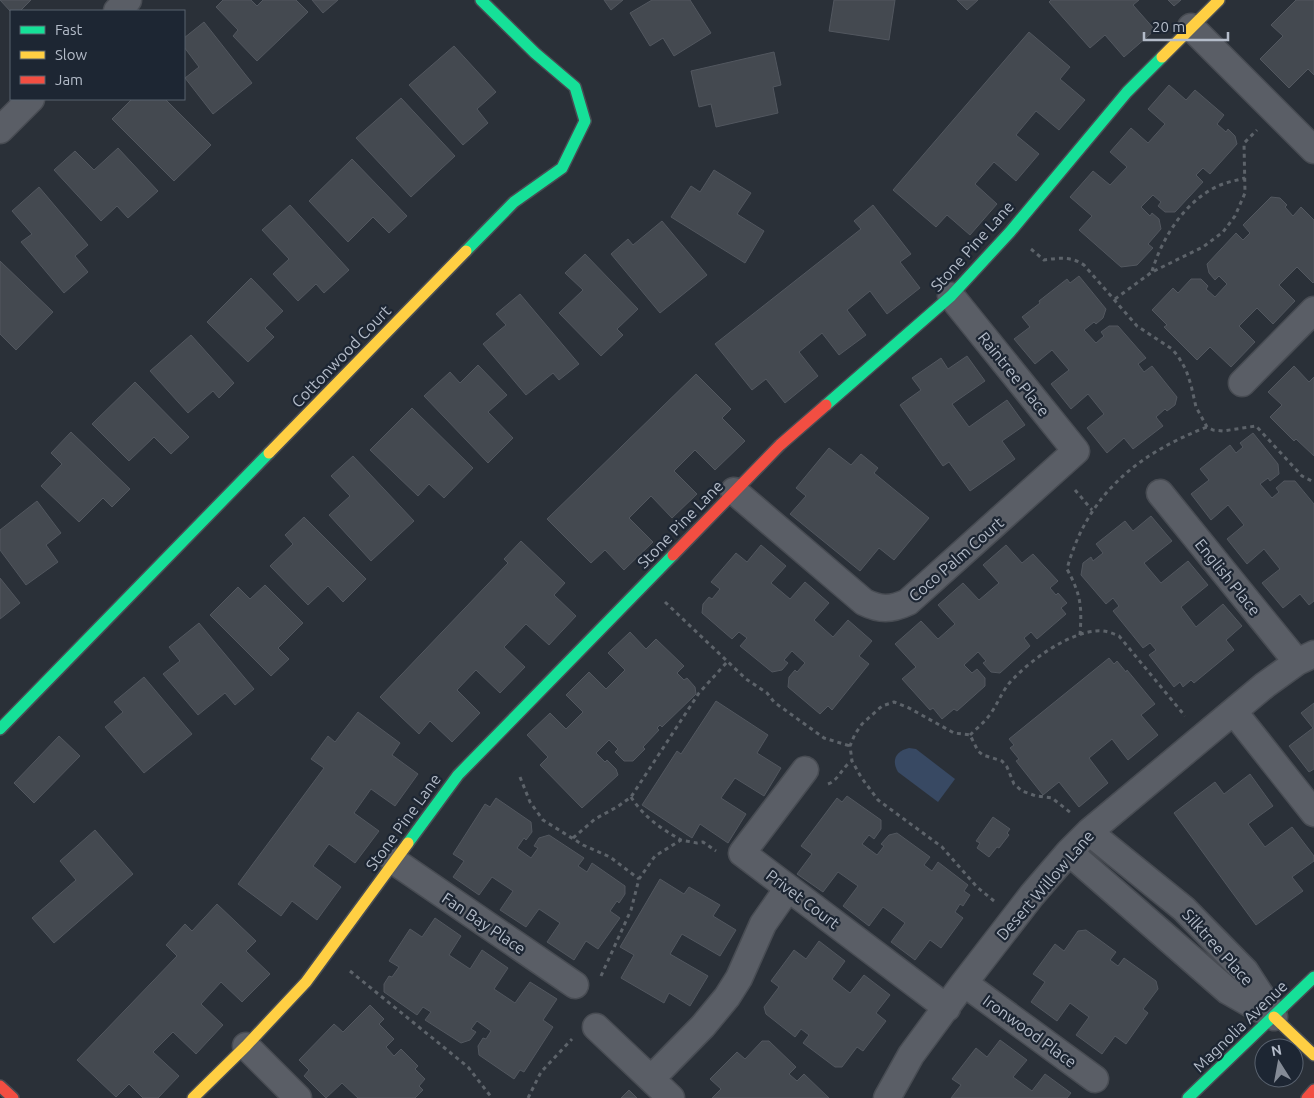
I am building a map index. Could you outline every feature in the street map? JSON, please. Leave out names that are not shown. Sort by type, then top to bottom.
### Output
[{"type":"street","points":[[118,10],[128,0]]},
{"type":"street","name":"Cottonwood Court","points":[[0,729],[514,202],[562,168],[585,121],[576,87],[535,53],[481,0]]},
{"type":"street","name":"Stone Pine Lane","points":[[193,1098],[246,1046],[306,982],[458,775],[780,445],[951,296],[1010,232],[1127,92],[1219,0]]},
{"type":"street","points":[[1192,27],[1314,150]]},
{"type":"street","points":[[0,130],[30,100]]},
{"type":"street","name":"Raintree Place","points":[[951,296],[1076,452]]},
{"type":"street","points":[[1242,383],[1314,310]]},
{"type":"street","name":"Coco Palm Court","points":[[734,491],[864,602],[874,607],[885,609],[897,607],[908,602],[1076,452]]},
{"type":"street","name":"English Place","points":[[1160,493],[1306,658]]},
{"type":"street","name":"Desert Willow Lane","points":[[887,1098],[911,1055],[964,983],[1069,852],[1089,832],[1265,685],[1306,658]]},
{"type":"street","points":[[1234,712],[1314,813]]},
{"type":"street","points":[[742,853],[805,770]]},
{"type":"street","name":"Silktree Place","points":[[1089,832],[1184,909],[1245,971],[1274,1017]]},
{"type":"street","name":"Silktree Place","points":[[1069,852],[1228,991],[1274,1017]]},
{"type":"street","name":"Privet Court","points":[[742,853],[946,1008]]},
{"type":"street","name":"Fan Bay Place","points":[[394,861],[587,983]]},
{"type":"street","points":[[651,1079],[703,1026],[727,997],[739,978],[763,924],[788,888]]},
{"type":"street","name":"Magnolia Avenue","points":[[1188,1098],[1274,1017],[1314,976]]},
{"type":"street","name":"Ironwood Place","points":[[964,983],[1095,1079]]},
{"type":"street","points":[[1274,1017],[1314,1055]]},
{"type":"street","points":[[586,1032],[651,1079],[671,1098]]},
{"type":"street","points":[[246,1046],[298,1098]]},
{"type":"street","points":[[0,1086],[12,1098]]},
{"type":"street","points":[[1306,1098],[1314,1090]]},
{"type":"path","points":[[1115,299],[1152,272],[1204,247],[1223,232],[1235,216],[1245,193],[1244,143],[1275,111]]},
{"type":"path","points":[[1152,272],[1156,257],[1171,228],[1192,205],[1213,188],[1245,178]]},
{"type":"path","points":[[1010,232],[1044,260],[1059,258],[1077,260],[1084,265],[1101,287],[1115,299],[1137,326],[1172,349],[1186,370],[1192,385],[1196,407],[1207,427],[1222,431],[1256,426],[1302,476],[1314,482]]},
{"type":"path","points":[[1080,635],[1081,610],[1079,593],[1067,569],[1073,550],[1092,510],[1128,470],[1146,456],[1207,427]]},
{"type":"path","points":[[645,584],[746,679],[767,694],[774,702],[817,733],[836,743],[850,746]]},
{"type":"path","points":[[1016,916],[977,887],[942,847],[878,800],[852,761],[850,746],[862,724],[882,706],[894,702],[910,708],[954,733],[970,735],[986,720],[1002,692],[1013,678],[1044,654],[1080,635],[1097,631],[1109,632],[1119,636],[1204,737]]},
{"type":"path","points":[[573,838],[595,819],[617,807],[631,796],[699,693],[728,661]]},
{"type":"path","points":[[970,735],[978,751],[983,755],[1002,762],[1007,767],[1014,784],[1022,791],[1057,800],[1089,832]]},
{"type":"path","points":[[520,777],[530,802],[543,820],[583,845],[610,858],[639,879]]},
{"type":"path","points":[[631,796],[640,810],[652,822],[681,840],[697,844],[703,842],[722,855],[742,853]]},
{"type":"path","points":[[587,983],[632,910],[639,879],[655,856],[681,840]]},
{"type":"path","points":[[328,953],[468,1067],[492,1098]]},
{"type":"path","points":[[528,1098],[541,1072],[586,1032]]},
{"type":"water","points":[[909,748],[916,749],[955,779],[938,802],[898,772],[895,764],[896,757],[901,751]]},
{"type":"building","points":[[0,0],[31,0],[21,10],[10,11]]},
{"type":"building","points":[[223,0],[251,0],[257,6],[263,0],[296,0],[308,12],[257,61],[233,36],[238,30],[216,7]]},
{"type":"building","points":[[312,0],[338,0],[323,13]]},
{"type":"building","points":[[604,0],[623,0],[611,10]]},
{"type":"building","points":[[652,0],[690,0],[711,33],[674,56],[663,38],[650,46],[630,13]]},
{"type":"building","points":[[834,0],[895,0],[889,40],[829,31]]},
{"type":"building","points":[[957,0],[978,0],[967,10]]},
{"type":"building","points":[[1051,0],[1139,0],[1133,5],[1155,30],[1124,57],[1105,35],[1090,48],[1049,2]]},
{"type":"building","points":[[1168,0],[1181,0],[1174,6]]},
{"type":"building","points":[[1296,0],[1314,0],[1314,75],[1308,69],[1289,88],[1260,59],[1283,36],[1271,25]]},
{"type":"building","points":[[204,22],[252,83],[213,114],[185,78],[199,67],[185,48],[185,37]]},
{"type":"building","points":[[1029,32],[1070,67],[1060,79],[1085,100],[1059,130],[1036,111],[1016,135],[1039,154],[1016,181],[994,162],[975,184],[997,204],[970,235],[947,215],[936,227],[893,190]]},
{"type":"building","points":[[454,46],[496,92],[477,109],[488,123],[463,145],[409,85]]},
{"type":"building","points":[[774,52],[781,85],[773,87],[778,113],[716,127],[711,104],[699,107],[691,71]]},
{"type":"building","points":[[1169,85],[1186,100],[1195,90],[1224,115],[1217,124],[1226,132],[1228,129],[1235,136],[1237,144],[1210,174],[1203,168],[1196,175],[1203,182],[1175,212],[1165,212],[1158,206],[1161,202],[1153,195],[1141,207],[1150,216],[1152,213],[1159,219],[1161,229],[1148,244],[1153,248],[1137,265],[1121,267],[1079,230],[1092,216],[1070,197],[1093,171],[1110,185],[1127,167],[1110,152],[1131,128],[1148,143],[1165,124],[1148,109]]},
{"type":"building","points":[[401,98],[455,156],[411,197],[356,138]]},
{"type":"building","points":[[131,100],[166,100],[211,145],[174,181],[112,119]]},
{"type":"building","points":[[118,148],[158,191],[128,218],[117,206],[101,221],[54,170],[75,151],[94,170]]},
{"type":"building","points":[[352,159],[407,216],[389,233],[373,217],[348,242],[309,201]]},
{"type":"building","points":[[714,170],[751,193],[737,214],[764,231],[745,263],[671,217],[691,186],[700,192]]},
{"type":"building","points":[[39,187],[88,245],[75,256],[88,272],[64,293],[21,242],[32,234],[12,211]]},
{"type":"building","points":[[1271,197],[1280,198],[1287,205],[1285,207],[1293,216],[1301,207],[1314,220],[1314,282],[1297,267],[1279,285],[1295,301],[1273,324],[1257,308],[1239,326],[1255,342],[1231,367],[1210,347],[1197,360],[1164,327],[1167,325],[1152,310],[1173,288],[1178,293],[1191,279],[1201,279],[1208,286],[1206,289],[1215,297],[1227,284],[1219,276],[1215,280],[1209,273],[1207,264],[1236,233],[1243,240],[1250,233],[1243,225]]},
{"type":"building","points":[[290,205],[349,270],[324,293],[316,284],[298,301],[273,274],[289,259],[262,230]]},
{"type":"building","points":[[873,205],[911,254],[900,262],[920,288],[887,314],[870,291],[847,310],[866,335],[839,355],[822,333],[799,352],[818,376],[785,403],[766,379],[752,390],[715,344],[861,229],[854,221]]},
{"type":"building","points":[[662,221],[707,275],[660,313],[611,254],[628,239],[633,245]]},
{"type":"building","points":[[585,254],[638,309],[617,329],[623,335],[601,356],[559,313],[583,290],[565,273]]},
{"type":"building","points":[[0,261],[53,312],[16,350],[0,334]]},
{"type":"building","points":[[1079,276],[1106,309],[1103,318],[1084,330],[1096,343],[1104,336],[1101,332],[1109,326],[1118,326],[1146,358],[1138,364],[1144,372],[1152,366],[1177,397],[1175,405],[1167,411],[1165,409],[1156,417],[1163,426],[1133,449],[1124,438],[1107,453],[1087,428],[1104,414],[1088,394],[1071,409],[1051,384],[1069,370],[1052,350],[1035,364],[1014,339],[1030,327],[1022,317],[1067,279],[1070,283]]},
{"type":"building","points":[[251,278],[283,311],[265,328],[274,337],[248,362],[207,322]]},
{"type":"building","points":[[520,294],[579,364],[559,380],[553,373],[526,395],[483,344],[506,325],[496,314]]},
{"type":"building","points":[[191,335],[234,383],[219,398],[213,391],[188,413],[150,371]]},
{"type":"building","points":[[967,356],[985,381],[952,404],[969,427],[1007,400],[1025,425],[1002,441],[1015,459],[970,491],[949,462],[943,466],[900,405],[921,390],[912,378],[941,358],[948,369]]},
{"type":"building","points":[[478,365],[507,395],[488,412],[513,438],[488,463],[424,396],[450,372],[460,383]]},
{"type":"building","points":[[1294,366],[1309,382],[1314,377],[1314,456],[1296,439],[1294,441],[1270,417],[1282,405],[1268,392]]},
{"type":"building","points":[[696,374],[731,409],[722,418],[745,441],[715,470],[695,450],[674,471],[697,494],[672,518],[651,496],[629,518],[653,542],[624,570],[605,550],[591,563],[547,519]]},
{"type":"building","points":[[135,382],[189,437],[171,454],[154,437],[129,461],[92,424]]},
{"type":"building","points":[[412,408],[473,468],[444,498],[429,484],[418,496],[370,450]]},
{"type":"building","points":[[71,432],[130,489],[112,507],[103,498],[79,522],[41,486],[62,464],[51,453]]},
{"type":"building","points":[[1253,433],[1278,464],[1279,474],[1270,481],[1268,478],[1260,484],[1272,498],[1279,492],[1276,488],[1284,481],[1295,481],[1314,504],[1314,601],[1309,605],[1300,594],[1283,608],[1262,583],[1280,569],[1264,549],[1247,564],[1227,539],[1244,525],[1228,505],[1211,520],[1191,494],[1209,480],[1200,469],[1230,445],[1236,453],[1243,447],[1240,443]]},
{"type":"building","points":[[829,448],[851,465],[861,454],[878,468],[874,473],[929,518],[894,560],[879,548],[860,571],[790,514],[806,496],[796,488]]},
{"type":"building","points":[[353,456],[414,521],[371,561],[329,515],[350,496],[331,476]]},
{"type":"building","points":[[37,501],[61,533],[46,545],[58,562],[26,585],[0,550],[0,530]]},
{"type":"building","points":[[1151,516],[1172,541],[1144,563],[1161,583],[1188,561],[1208,585],[1181,607],[1196,627],[1223,604],[1242,626],[1226,640],[1234,650],[1194,683],[1191,680],[1183,687],[1180,682],[1174,687],[1149,655],[1156,650],[1150,643],[1143,648],[1113,611],[1119,606],[1113,598],[1106,604],[1081,575],[1083,563],[1091,557],[1093,561],[1103,553],[1096,544],[1125,521],[1133,531]]},
{"type":"building","points":[[304,517],[366,579],[343,602],[328,586],[308,605],[270,566],[293,544],[285,535]]},
{"type":"building","points":[[521,541],[565,583],[554,595],[576,616],[549,645],[526,624],[504,647],[525,667],[500,693],[476,670],[457,690],[480,713],[452,742],[430,721],[419,734],[380,697],[508,563],[504,559]]},
{"type":"building","points":[[761,545],[786,566],[771,583],[790,599],[805,582],[829,603],[814,620],[833,637],[848,620],[872,641],[859,656],[869,664],[832,710],[828,706],[820,714],[788,687],[789,677],[795,670],[797,672],[805,663],[792,651],[784,660],[788,663],[782,670],[772,672],[740,646],[747,638],[739,632],[732,639],[702,613],[703,604],[709,597],[712,599],[720,589],[711,582],[736,553],[747,562]]},
{"type":"building","points":[[1006,545],[1022,563],[1033,554],[1058,581],[1050,588],[1056,595],[1058,593],[1067,603],[1061,608],[1066,614],[1037,639],[1031,632],[1024,638],[1030,646],[1000,673],[991,672],[983,663],[986,661],[978,652],[964,665],[972,673],[977,669],[985,678],[985,686],[957,711],[954,709],[942,719],[933,708],[930,710],[902,679],[916,667],[895,644],[921,621],[938,639],[955,624],[938,605],[963,583],[979,600],[999,583],[983,565]]},
{"type":"building","points":[[0,578],[20,603],[0,619]]},
{"type":"building","points":[[265,585],[303,623],[278,648],[289,659],[271,676],[210,615],[238,587],[250,599]]},
{"type":"building","points":[[199,623],[254,689],[235,705],[225,693],[198,715],[163,674],[180,661],[169,647]]},
{"type":"building","points":[[630,632],[646,649],[656,639],[684,666],[677,673],[684,680],[687,678],[695,687],[696,694],[662,727],[660,725],[657,728],[659,730],[633,761],[624,761],[615,752],[618,749],[609,740],[596,753],[616,769],[618,775],[582,808],[540,765],[548,757],[527,735],[550,713],[566,729],[583,712],[566,695],[589,672],[606,689],[625,670],[608,653]]},
{"type":"building","points":[[1109,658],[1114,664],[1117,661],[1126,672],[1127,670],[1155,704],[1141,715],[1158,735],[1128,760],[1112,739],[1089,758],[1108,783],[1079,807],[1059,782],[1043,795],[1016,761],[1019,759],[1010,748],[1014,745],[1009,739]]},
{"type":"building","points":[[144,677],[192,734],[144,773],[105,727],[123,712],[114,702]]},
{"type":"building","points":[[716,701],[768,735],[757,753],[781,768],[764,796],[735,778],[721,798],[746,814],[728,843],[700,824],[692,838],[642,805],[677,751],[681,754]]},
{"type":"building","points":[[1314,703],[1314,769],[1309,772],[1289,746],[1313,728],[1301,713]]},
{"type":"building","points":[[358,712],[400,743],[392,755],[418,774],[395,806],[371,789],[354,813],[379,831],[355,863],[329,844],[313,866],[341,887],[317,920],[292,901],[281,916],[238,884],[324,768],[311,759],[328,736],[335,742]]},
{"type":"building","points":[[59,736],[80,756],[34,803],[14,783]]},
{"type":"building","points":[[1250,774],[1273,806],[1248,824],[1265,847],[1292,827],[1314,856],[1314,861],[1292,877],[1303,891],[1256,925],[1174,813],[1215,782],[1224,794]]},
{"type":"building","points":[[847,796],[881,820],[881,829],[874,839],[869,835],[862,844],[877,855],[884,846],[881,844],[889,835],[897,833],[930,857],[924,865],[932,871],[938,862],[968,885],[964,891],[970,895],[963,906],[960,904],[955,912],[963,918],[941,948],[930,940],[915,960],[891,942],[905,923],[883,907],[869,926],[843,906],[858,886],[838,872],[823,892],[797,874],[812,854],[801,846],[837,798],[842,802]]},
{"type":"building","points":[[496,798],[531,822],[532,832],[526,840],[524,838],[517,848],[531,858],[538,848],[534,846],[539,838],[549,835],[584,858],[578,866],[587,872],[592,863],[625,886],[625,894],[610,911],[620,918],[598,949],[586,941],[574,960],[547,942],[560,923],[539,909],[526,927],[500,910],[513,891],[492,877],[479,895],[453,877],[464,861],[453,854],[485,804],[490,807]]},
{"type":"building","points":[[993,817],[1010,829],[1007,833],[1009,835],[989,857],[977,848],[980,843],[976,841]]},
{"type":"building","points":[[95,830],[133,874],[54,943],[32,918],[76,880],[60,861]]},
{"type":"building","points":[[660,879],[684,894],[689,887],[720,905],[713,916],[736,930],[720,956],[682,934],[670,954],[708,976],[690,1006],[669,993],[664,1003],[621,978],[634,955],[620,947]]},
{"type":"building","points":[[217,904],[256,941],[246,951],[270,974],[242,1002],[221,982],[201,1004],[223,1025],[196,1054],[173,1032],[153,1052],[179,1076],[158,1098],[143,1098],[129,1084],[116,1097],[77,1060],[177,956],[166,945],[185,924],[192,931]]},
{"type":"building","points":[[435,918],[461,936],[449,955],[470,969],[482,950],[508,968],[494,989],[515,1003],[530,982],[557,999],[543,1020],[553,1027],[524,1072],[520,1070],[514,1079],[479,1055],[478,1046],[491,1031],[477,1021],[471,1029],[476,1032],[470,1040],[461,1043],[425,1020],[431,1012],[423,1007],[417,1015],[384,992],[384,984],[389,976],[392,977],[399,967],[389,961],[410,929],[422,937]]},
{"type":"building","points":[[1086,930],[1116,952],[1110,960],[1118,966],[1124,958],[1156,981],[1158,989],[1143,1009],[1148,1013],[1126,1044],[1115,1036],[1102,1054],[1076,1035],[1089,1017],[1070,1003],[1057,1021],[1031,1002],[1045,982],[1033,974],[1055,944],[1064,951],[1078,931]]},
{"type":"building","points":[[819,941],[845,961],[832,979],[850,993],[864,975],[890,995],[876,1013],[886,1021],[863,1051],[857,1047],[842,1067],[835,1067],[803,1043],[809,1035],[801,1029],[795,1037],[766,1014],[764,1007],[779,987],[771,981],[794,950],[806,959]]},
{"type":"building","points":[[370,1005],[384,1019],[379,1024],[394,1039],[386,1047],[394,1056],[401,1049],[418,1066],[415,1069],[425,1079],[419,1086],[423,1090],[415,1098],[358,1098],[342,1083],[326,1098],[304,1076],[309,1070],[299,1060],[334,1024],[343,1032]]},
{"type":"building","points":[[1000,1040],[1027,1060],[1013,1077],[1032,1091],[1045,1074],[1071,1093],[1067,1098],[951,1098],[961,1085],[952,1079],[976,1048],[987,1057]]},
{"type":"building","points":[[762,1041],[769,1041],[796,1067],[789,1074],[797,1081],[804,1074],[829,1098],[712,1098],[721,1089],[710,1079],[737,1052],[745,1059]]},
{"type":"building","points":[[629,1090],[637,1098],[621,1098]]},
{"type":"traffic: fast","points":[[466,251],[514,202],[562,168],[585,121],[575,87],[535,53],[481,0]]},
{"type":"traffic: fast","points":[[826,405],[951,296],[1010,232],[1127,92],[1162,57]]},
{"type":"traffic: fast","points":[[0,729],[269,453]]},
{"type":"traffic: fast","points":[[408,843],[458,775],[673,555]]},
{"type":"traffic: fast","points":[[1188,1098],[1314,977]]},
{"type":"traffic: slow","points":[[1162,57],[1219,0]]},
{"type":"traffic: slow","points":[[269,453],[466,251]]},
{"type":"traffic: slow","points":[[193,1098],[246,1046],[306,982],[408,843]]},
{"type":"traffic: slow","points":[[1274,1017],[1314,1055]]},
{"type":"traffic: jam","points":[[673,555],[780,445],[826,405]]},
{"type":"traffic: jam","points":[[0,1086],[13,1098]]},
{"type":"traffic: jam","points":[[1307,1098],[1314,1090]]}]
